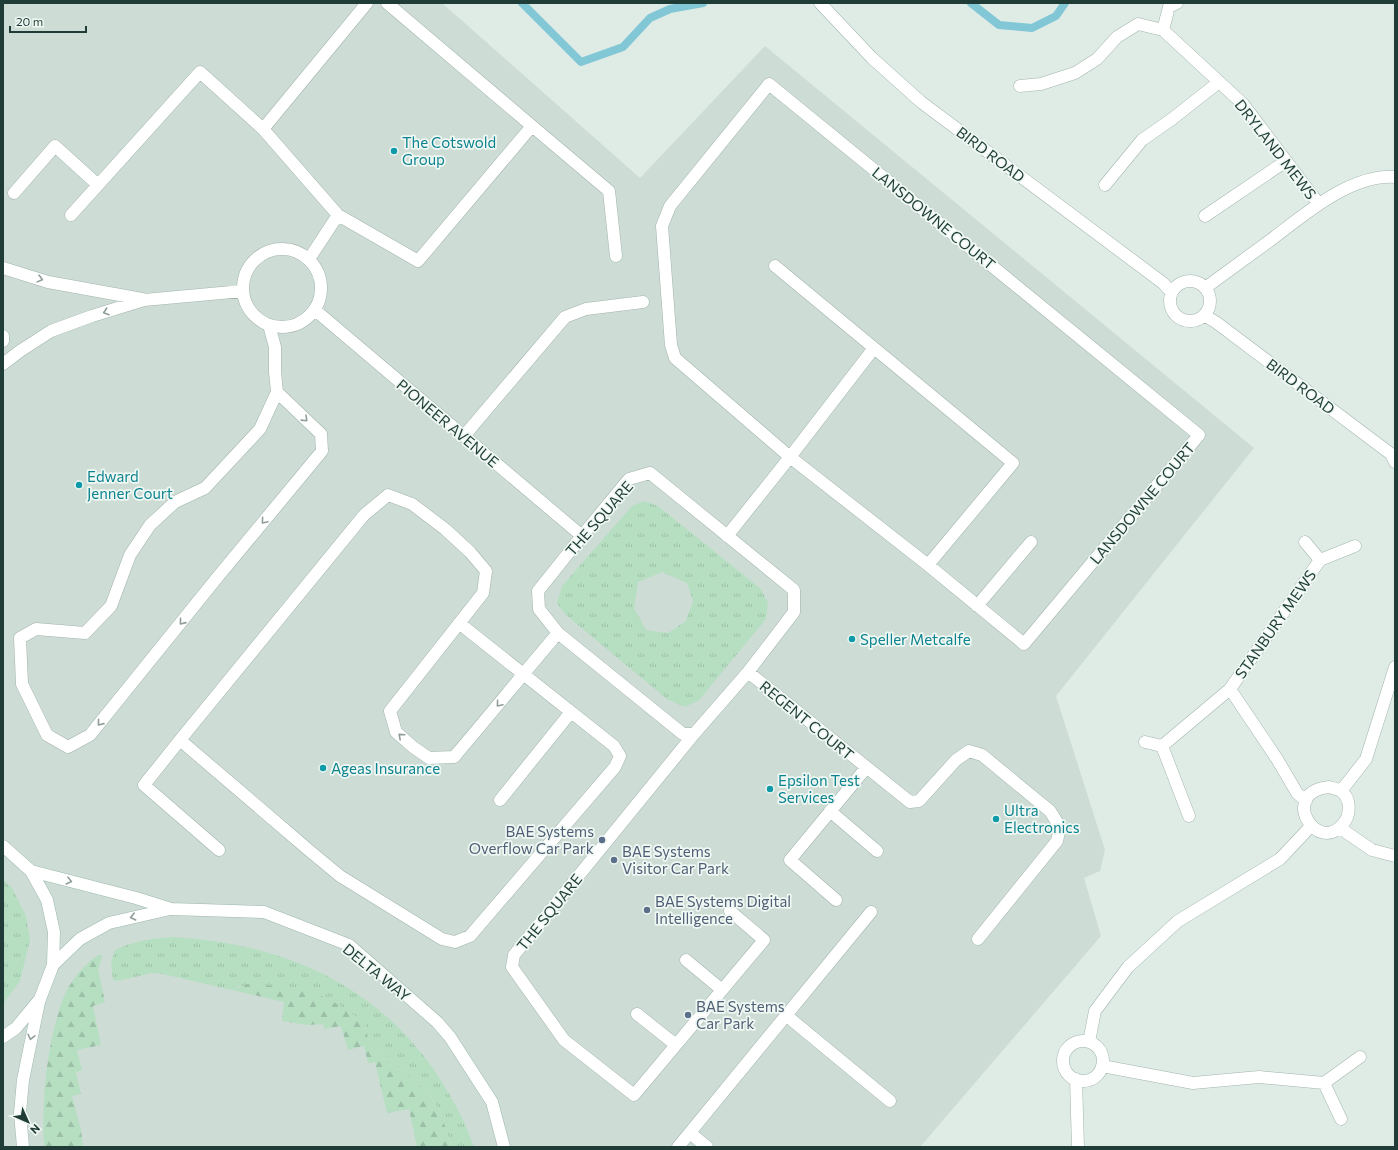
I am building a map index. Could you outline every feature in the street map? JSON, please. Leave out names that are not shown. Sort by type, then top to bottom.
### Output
[{"type":"street","points":[[264,129],[367,3]]},
{"type":"street","points":[[387,3],[609,191],[616,256]]},
{"type":"street","name":"BIRD ROAD","points":[[820,3],[872,58],[921,102],[1163,283],[1172,293]]},
{"type":"street","points":[[1162,30],[1169,7],[1177,3]]},
{"type":"street","name":"DRYLAND MEWS","points":[[1020,86],[1041,84],[1075,73],[1097,59],[1117,37],[1138,24],[1162,30],[1243,104],[1318,203]]},
{"type":"street","points":[[71,215],[200,72],[264,129],[338,215],[418,261],[532,126]]},
{"type":"street","points":[[1104,185],[1142,140],[1172,120],[1219,82]]},
{"type":"street","name":"LANSDOWNE COURT","points":[[769,84],[1199,435],[1024,644],[928,565],[790,457],[674,358],[671,346],[662,226],[670,206],[769,84]]},
{"type":"street","points":[[14,193],[55,146],[98,185]]},
{"type":"street","points":[[1205,216],[1286,161]]},
{"type":"street","points":[[1205,288],[1318,203],[1352,185],[1384,176],[1395,177]]},
{"type":"street","points":[[309,259],[338,215]]},
{"type":"street","points":[[276,249],[288,249],[299,252],[309,259],[316,267],[320,277],[322,289],[320,299],[315,310],[306,319],[295,325],[282,327],[269,325],[260,320],[251,312],[246,303],[243,292],[244,280],[248,269],[255,260],[264,253],[276,249]]},
{"type":"street","points":[[775,266],[1013,464],[928,565]]},
{"type":"street","points":[[3,268],[48,282],[144,300]]},
{"type":"street","points":[[1194,281],[1205,288],[1208,293],[1210,299],[1208,311],[1198,319],[1191,321],[1184,320],[1178,317],[1171,306],[1170,300],[1172,293],[1181,283],[1194,281]]},
{"type":"street","points":[[3,364],[51,331],[92,316],[144,300],[243,292]]},
{"type":"street","points":[[464,436],[565,317],[586,309],[643,302]]},
{"type":"street","name":"PIONEER AVENUE","points":[[315,310],[582,536]]},
{"type":"street","name":"BIRD ROAD","points":[[1204,315],[1391,454],[1395,462]]},
{"type":"street","points":[[269,325],[275,347],[277,392],[260,429],[205,488],[175,502],[150,525],[130,554],[111,606],[85,633],[36,629],[20,638],[22,684],[47,735],[68,747],[90,735],[322,451],[321,434],[277,392]]},
{"type":"street","points":[[727,536],[874,348]]},
{"type":"street","name":"THE SQUARE","points":[[694,734],[683,734],[558,633],[539,609],[538,591],[582,536],[629,479],[650,473],[794,590],[794,612],[748,672],[694,734],[514,954],[512,966],[564,1040],[634,1095],[764,940],[730,911]]},
{"type":"street","points":[[219,850],[144,785],[364,515],[388,495],[412,504],[445,529],[470,552],[486,571],[483,593],[390,711],[396,732],[414,747],[429,758],[454,757],[558,633]]},
{"type":"street","points":[[977,606],[1031,542]]},
{"type":"street","name":"STANBURY MEWS","points":[[1305,542],[1320,560]]},
{"type":"street","name":"STANBURY MEWS","points":[[1162,746],[1230,689],[1320,560],[1355,546]]},
{"type":"street","points":[[180,740],[340,876],[442,939],[455,942],[470,936],[615,767],[620,756],[614,746],[459,624]]},
{"type":"street","points":[[1341,791],[1366,759],[1395,667]]},
{"type":"street","name":"REGENT COURT","points":[[748,672],[910,802],[919,801],[956,760],[969,751],[982,755],[1050,811],[1060,826],[1057,841],[978,939]]},
{"type":"street","name":"STANBURY MEWS","points":[[1230,689],[1277,759],[1297,793],[1306,801]]},
{"type":"street","points":[[500,800],[571,712]]},
{"type":"street","points":[[1145,742],[1162,746],[1189,816]]},
{"type":"street","name":"REGENT COURT","points":[[836,900],[790,860],[866,768]]},
{"type":"street","points":[[1329,787],[1341,791],[1349,808],[1346,821],[1340,828],[1333,832],[1321,832],[1310,826],[1306,820],[1304,809],[1306,801],[1310,794],[1321,788],[1329,787]]},
{"type":"street","points":[[830,811],[877,851]]},
{"type":"street","points":[[1089,1042],[1095,1011],[1128,967],[1178,921],[1280,859],[1310,826]]},
{"type":"street","points":[[1340,828],[1372,850],[1395,856]]},
{"type":"street","points":[[3,846],[31,871],[47,900],[54,932],[53,965],[40,999],[23,1080],[20,1113],[23,1147]]},
{"type":"street","name":"DELTA WAY","points":[[31,871],[136,898],[171,909]]},
{"type":"street","name":"DELTA WAY","points":[[53,965],[80,938],[109,923],[171,909],[264,912],[349,945],[437,1022],[450,1037],[492,1102],[504,1147]]},
{"type":"street","points":[[678,1147],[871,912]]},
{"type":"street","points":[[686,960],[722,990]]},
{"type":"street","points":[[3,1037],[16,1028],[40,999]]},
{"type":"street","points":[[637,1014],[676,1045]]},
{"type":"street","points":[[787,1016],[890,1101]]},
{"type":"street","points":[[1081,1041],[1089,1042],[1095,1045],[1100,1051],[1102,1066],[1099,1072],[1091,1079],[1085,1081],[1076,1079],[1070,1076],[1066,1071],[1063,1061],[1064,1054],[1069,1047],[1075,1043],[1081,1041]]},
{"type":"street","points":[[1102,1066],[1193,1083],[1260,1077],[1324,1083],[1360,1057]]},
{"type":"street","points":[[1076,1079],[1078,1147]]},
{"type":"street","points":[[1324,1083],[1341,1119]]},
{"type":"street","points":[[690,1133],[707,1147]]},
{"type":"shaded area","points":[[3,3],[442,3],[640,178],[765,46],[1254,448],[1056,696],[1105,850],[1100,871],[1084,878],[1101,936],[920,1147],[3,1147]]},
{"type":"green space","points":[[644,501],[658,506],[761,589],[768,603],[766,619],[699,700],[685,707],[667,699],[565,614],[557,603],[562,586],[632,506]],"holes":[[[662,572],[687,583],[693,601],[686,621],[668,633],[646,630],[634,608],[638,582]]]},
{"type":"green space","points":[[3,879],[12,888],[26,916],[30,940],[20,981],[3,1004]]},
{"type":"green space","points":[[174,937],[213,941],[250,948],[285,958],[318,972],[350,989],[379,1011],[407,1036],[432,1067],[456,1106],[474,1147],[452,1147],[440,1111],[427,1092],[368,1039],[365,1023],[239,986],[232,990],[163,974],[152,973],[117,981],[113,980],[111,963],[115,950],[144,940]]},
{"type":"green space","points":[[100,954],[102,957],[98,969],[105,1002],[93,1006],[101,1045],[77,1050],[82,1070],[76,1072],[81,1094],[72,1096],[81,1130],[83,1147],[44,1147],[43,1116],[47,1070],[58,1014],[66,992],[75,978],[88,963]]},
{"type":"green space","points":[[247,984],[291,988],[322,996],[336,1003],[365,1023],[368,1039],[427,1092],[440,1111],[452,1147],[417,1147],[409,1109],[387,1113],[375,1062],[368,1063],[364,1046],[348,1050],[341,1026],[324,1029],[323,1024],[307,1025],[282,1021],[284,1002],[232,990]]},
{"type":"waterway","points":[[522,3],[581,62],[623,47],[650,18],[670,9],[703,3]]},
{"type":"waterway","points":[[971,3],[999,25],[1032,28],[1056,16],[1065,3]]},
{"type":"place","name":"The Cotswold Group","points":[[394,151]]},
{"type":"place","name":"Edward Jenner Court","points":[[79,485]]},
{"type":"place","name":"Speller Metcalfe","points":[[852,639]]},
{"type":"place","name":"Ageas Insurance","points":[[323,768]]},
{"type":"place","name":"Epsilon Test Services","points":[[770,789]]},
{"type":"place","name":"Ultra Electronics","points":[[996,819]]},
{"type":"place","name":"BAE Systems Overflow Car Park","points":[[602,840]]},
{"type":"place","name":"BAE Systems Visitor Car Park","points":[[614,860]]},
{"type":"place","name":"BAE Systems Digital Intelligence","points":[[647,910]]},
{"type":"place","name":"BAE Systems Car Park","points":[[688,1015]]}]
